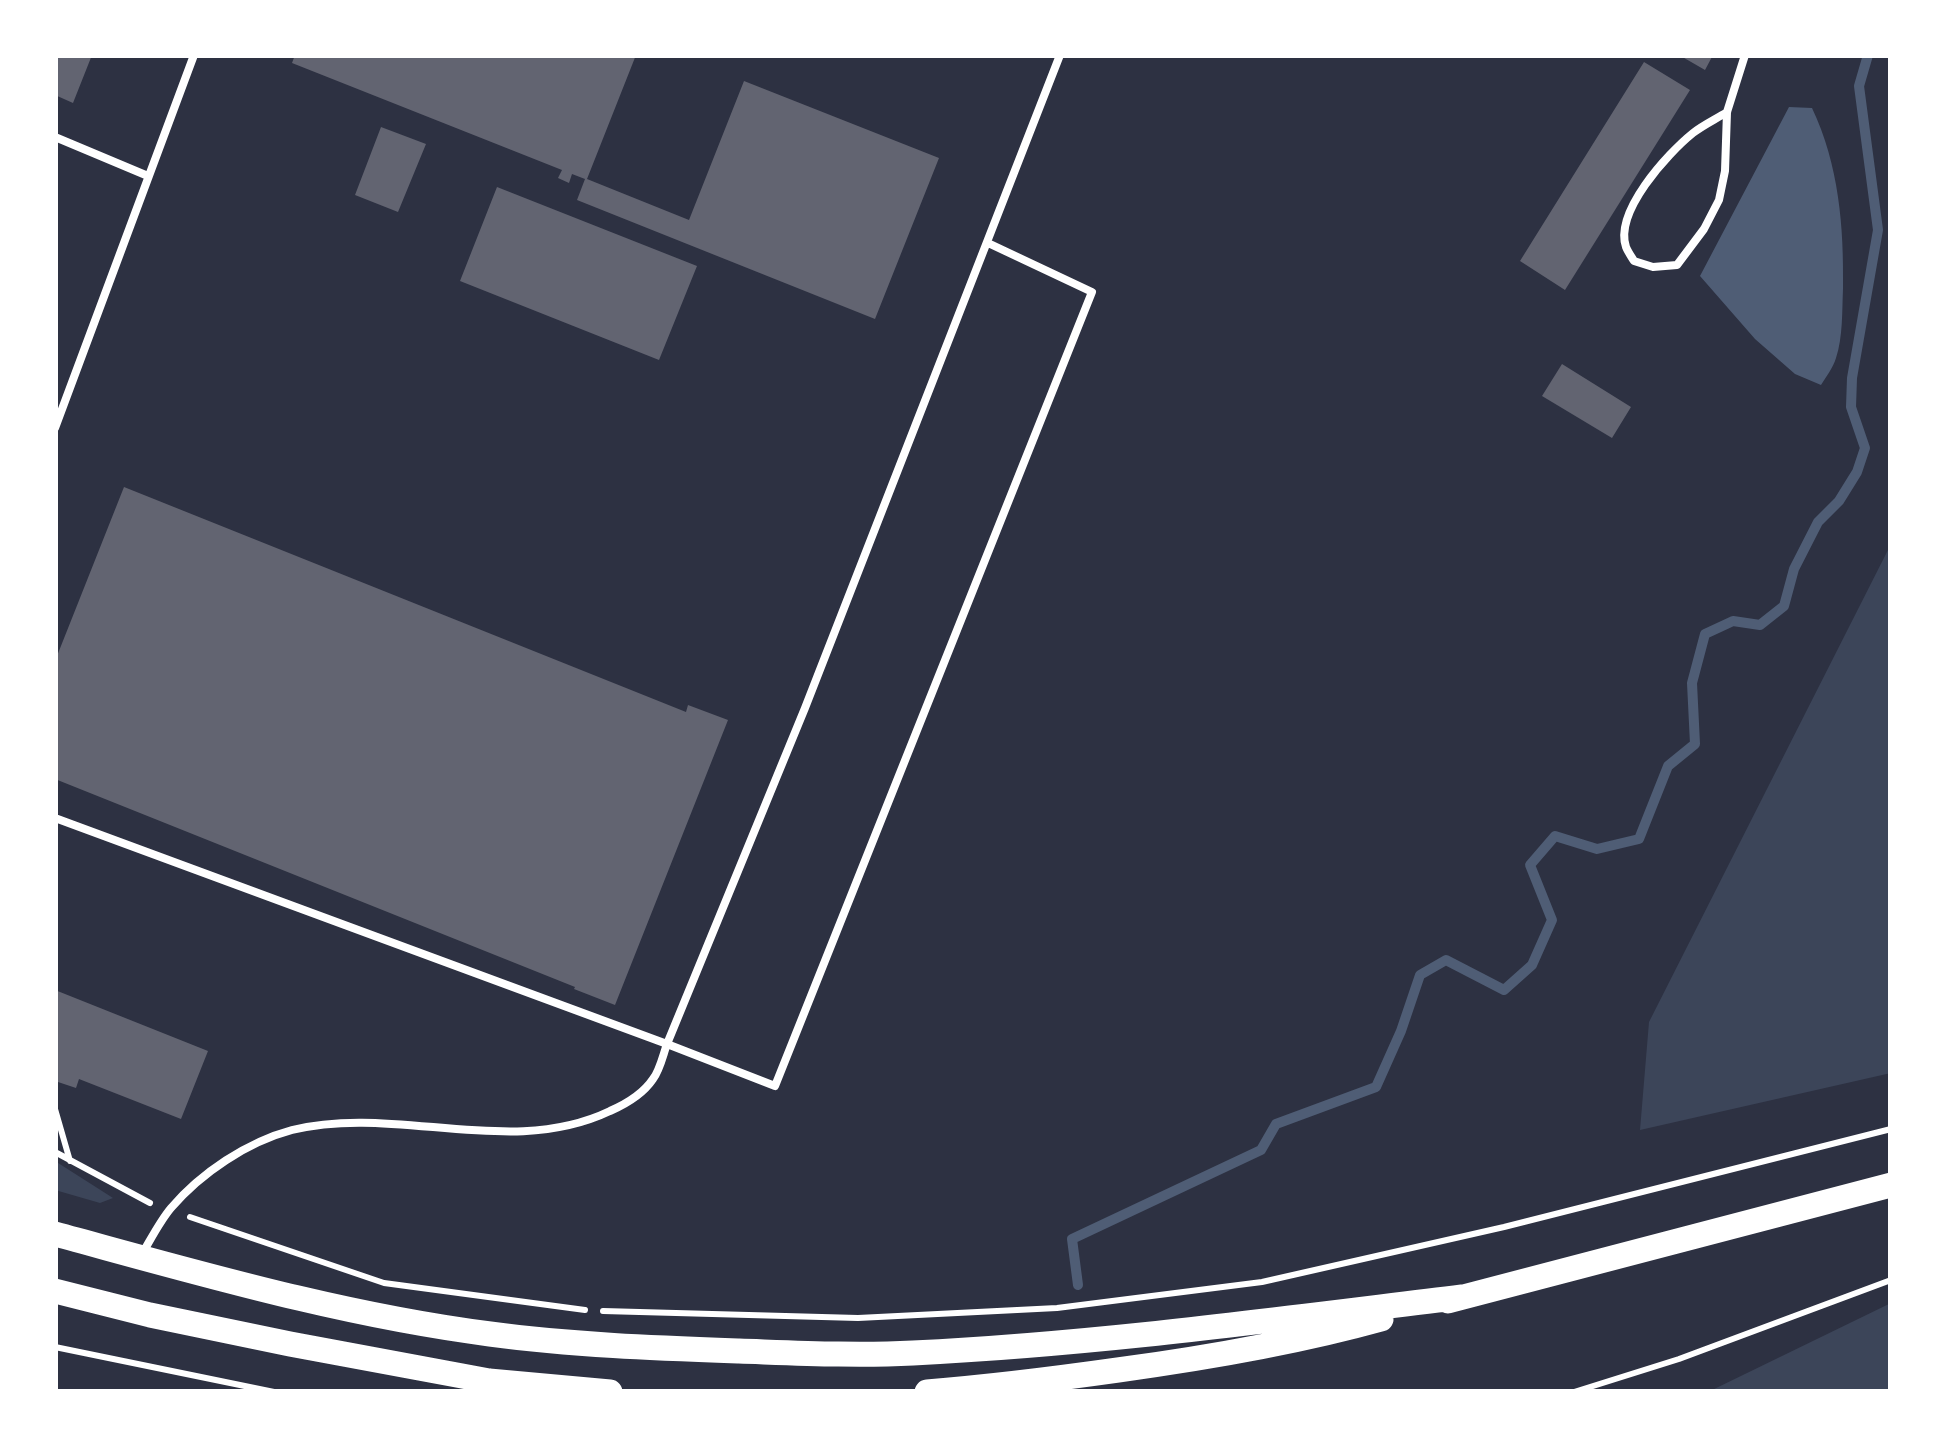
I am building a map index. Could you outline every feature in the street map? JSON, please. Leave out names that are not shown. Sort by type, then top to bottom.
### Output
[{"type":"main road","points":[[927,1392],[997,1387],[1321,1336],[1891,1185]]},
{"type":"main road","points":[[55,1234],[293,1298],[402,1320],[489,1334],[649,1348],[908,1353],[1024,1347],[1462,1298]]},
{"type":"main road","points":[[55,1291],[255,1337],[489,1381],[610,1392]]},
{"type":"lane","points":[[55,428],[194,55]]},
{"type":"lane","points":[[140,1258],[169,1210],[201,1178],[250,1147],[288,1131],[328,1123],[483,1132],[544,1130],[587,1122],[629,1102],[654,1078],[812,690],[1060,55]]},
{"type":"lane","points":[[1727,112],[1694,132],[1664,160],[1634,204],[1625,222],[1625,245],[1634,261],[1653,267],[1677,265],[1704,229],[1719,200],[1725,171],[1727,112],[1745,55]]},
{"type":"lane","points":[[55,137],[148,176]]},
{"type":"lane","points":[[55,818],[775,1086],[1092,292],[988,243]]},
{"type":"path","points":[[55,1109],[70,1161]]},
{"type":"path","points":[[55,1152],[142,1200],[384,1283],[592,1311],[858,1318],[1057,1308],[1262,1282],[1504,1227],[1891,1129]]},
{"type":"path","points":[[1574,1392],[1679,1359],[1891,1280]]},
{"type":"path","points":[[55,1347],[274,1392]]},
{"type":"shaded area","points":[[1789,107],[1812,108],[1834,174],[1841,220],[1841,333],[1835,362],[1821,385],[1795,374],[1755,339],[1700,276]]},
{"type":"shaded area","points":[[1891,544],[1891,1073],[1640,1130],[1649,1022]]},
{"type":"shaded area","points":[[55,1161],[113,1198],[100,1203],[55,1190]]},
{"type":"shaded area","points":[[1891,1303],[1891,1392],[1708,1392]]},
{"type":"building","points":[[55,55],[92,55],[73,103],[55,95]]},
{"type":"building","points":[[295,55],[636,55],[587,179],[689,220],[744,81],[939,158],[875,319],[577,200],[585,179],[572,174],[569,183],[558,178],[562,170],[292,63]]},
{"type":"building","points":[[1679,55],[1713,55],[1705,70]]},
{"type":"building","points":[[1644,62],[1690,90],[1565,290],[1520,261]]},
{"type":"building","points":[[381,127],[426,144],[398,212],[355,195]]},
{"type":"building","points":[[497,187],[697,266],[659,360],[460,281]]},
{"type":"building","points":[[1562,364],[1631,407],[1612,438],[1542,396]]},
{"type":"building","points":[[124,487],[686,712],[688,705],[728,720],[615,1005],[55,779],[55,661]]},
{"type":"building","points":[[55,990],[208,1051],[181,1119],[79,1079],[76,1088],[55,1081]]},
{"type":"waterway","points":[[1078,1285],[1072,1239],[1261,1150],[1276,1124],[1376,1087],[1420,975],[1446,960],[1504,990],[1532,965],[1552,920],[1530,865],[1555,836],[1597,849],[1639,839],[1668,766],[1695,744],[1692,683],[1705,634],[1733,621],[1760,625],[1784,606],[1794,569],[1818,522],[1839,501],[1857,472],[1865,448],[1851,407],[1852,378],[1878,230],[1859,86],[1868,55]]}]
